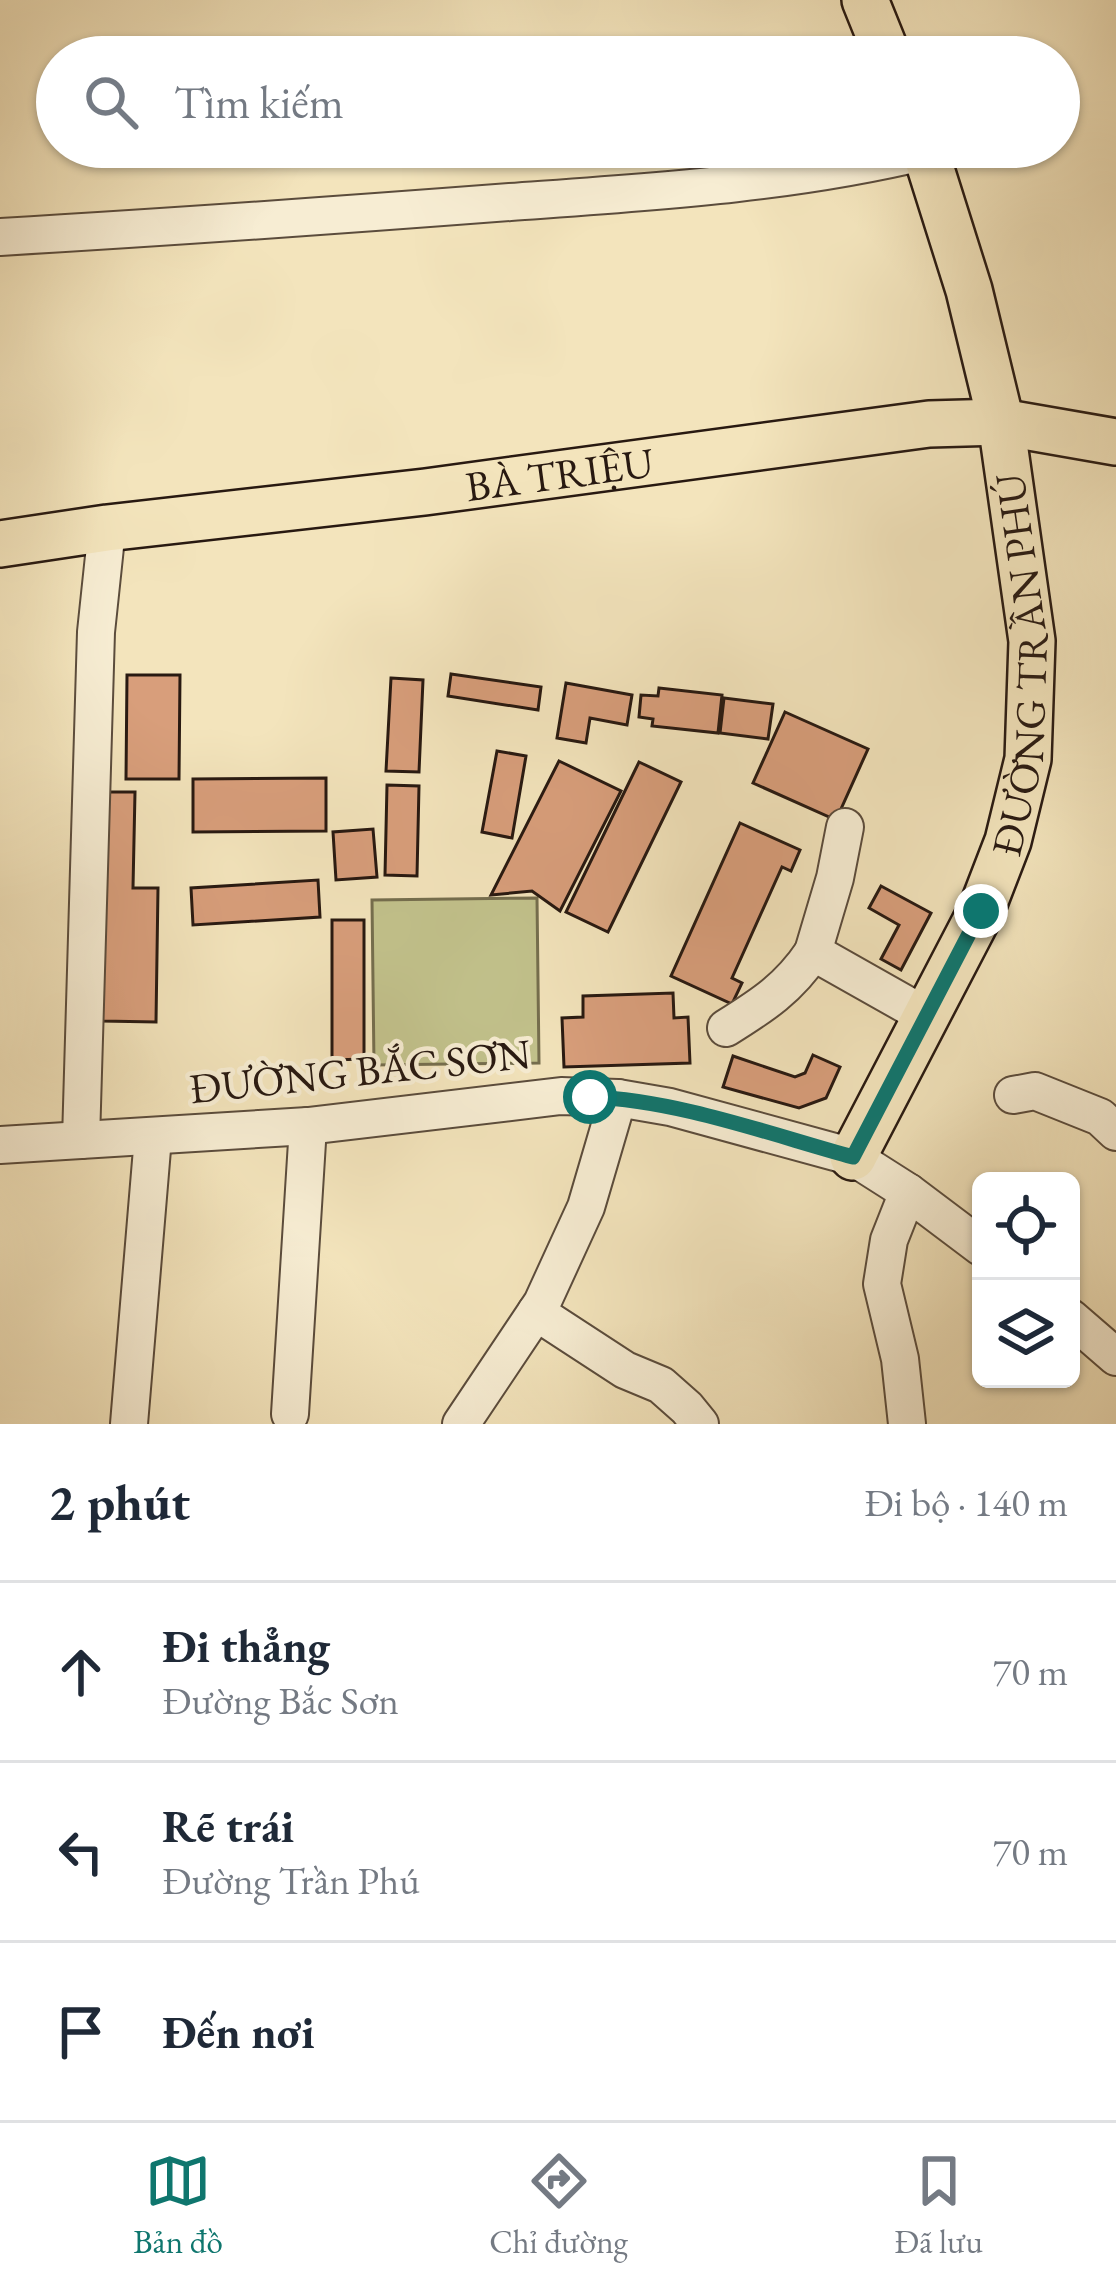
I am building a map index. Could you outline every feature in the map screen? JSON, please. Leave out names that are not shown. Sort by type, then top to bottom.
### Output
[{"type":"main road","points":[[865,0],[880,36]]},
{"type":"main road","name":"ĐƯỜNG TRẦN PHÚ","points":[[853,1157],[981,911],[1008,841],[1028,759],[1032,641],[1001,422],[969,290],[931,168]]},
{"type":"main road","name":"BÀ TRIỆU","points":[[0,544],[425,493],[929,424],[1001,422],[1116,442]]},
{"type":"street","points":[[0,237],[551,199],[854,168]]},
{"type":"street","points":[[81,1140],[95,632],[106,528]]},
{"type":"street","points":[[726,1028],[770,1000],[796,977],[813,952],[836,878],[845,827]]},
{"type":"street","points":[[813,952],[928,1017]]},
{"type":"street","points":[[1013,1095],[1036,1091],[1100,1118],[1116,1132]]},
{"type":"street","name":"ĐƯỜNG BẮC SƠN","points":[[0,1145],[308,1126],[561,1096],[618,1098],[670,1107],[853,1157],[972,1240]]},
{"type":"street","points":[[461,1424],[536,1312],[576,1232],[618,1098]]},
{"type":"street","points":[[290,1414],[308,1126]]},
{"type":"street","points":[[129,1424],[153,1137]]},
{"type":"street","points":[[907,1424],[900,1359],[882,1284],[889,1240],[908,1192]]},
{"type":"street","points":[[536,1312],[625,1370],[661,1385],[700,1424]]},
{"type":"street","points":[[1080,1326],[1116,1357]]},
{"type":"green space","points":[[537,898],[539,1063],[374,1065],[372,900]]},
{"type":"building","points":[[451,674],[541,687],[538,710],[448,696]]},
{"type":"building","points":[[127,675],[180,675],[179,779],[126,779]]},
{"type":"building","points":[[391,678],[423,680],[419,772],[386,771]]},
{"type":"building","points":[[566,683],[632,695],[627,725],[590,718],[586,743],[557,738]]},
{"type":"building","points":[[659,688],[722,695],[718,733],[652,726],[653,719],[639,717],[641,695],[658,696]]},
{"type":"building","points":[[724,698],[773,704],[768,739],[720,733]]},
{"type":"building","points":[[785,712],[868,749],[836,820],[753,783]]},
{"type":"building","points":[[497,751],[526,756],[512,838],[482,832]]},
{"type":"building","points":[[559,761],[621,791],[560,911],[532,891],[491,895]]},
{"type":"building","points":[[639,762],[681,782],[608,932],[566,912]]},
{"type":"building","points":[[326,778],[326,831],[193,832],[193,779]]},
{"type":"building","points":[[387,785],[419,786],[417,876],[385,875]]},
{"type":"building","points":[[105,792],[135,792],[133,888],[158,888],[156,1022],[102,1021]]},
{"type":"building","points":[[740,823],[800,850],[791,871],[782,867],[732,978],[742,983],[732,1004],[671,976]]},
{"type":"building","points":[[373,829],[377,877],[336,880],[333,832]]},
{"type":"building","points":[[318,880],[320,917],[193,925],[191,888]]},
{"type":"building","points":[[881,886],[931,913],[901,970],[881,959],[899,925],[869,908]]},
{"type":"building","points":[[332,920],[364,920],[364,1059],[332,1060]]},
{"type":"building","points":[[673,993],[674,1018],[688,1017],[690,1063],[564,1067],[562,1018],[583,1017],[583,996]]},
{"type":"building","points":[[813,1055],[840,1067],[826,1098],[799,1108],[723,1087],[733,1056],[795,1077],[805,1073]]},
{"type":"route","points":[[590,1097],[670,1107],[853,1157],[981,911]]}]
